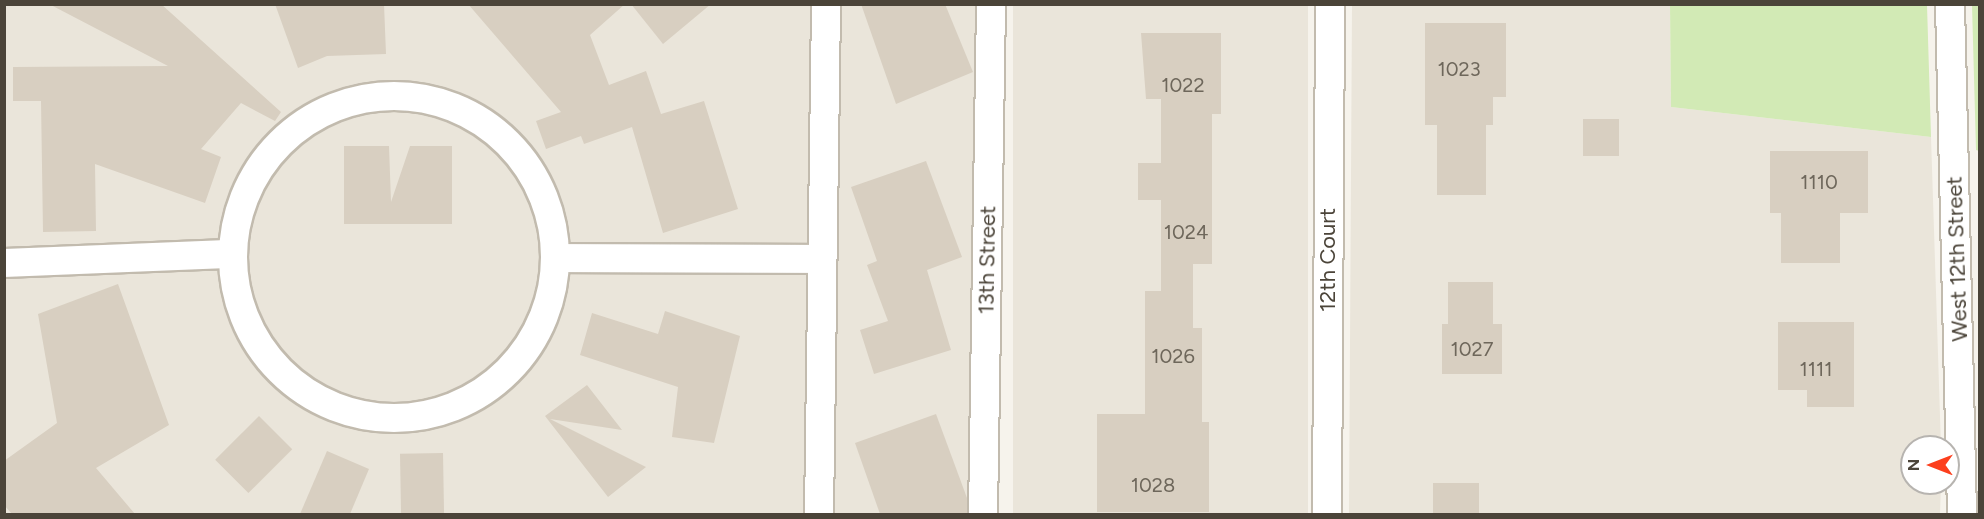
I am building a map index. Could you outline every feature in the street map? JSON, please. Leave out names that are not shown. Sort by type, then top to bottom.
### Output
[{"type":"street","points":[[819,514],[825,4]]},
{"type":"street","name":"13th Street","points":[[983,514],[991,4]]},
{"type":"street","name":"12th Court","points":[[1327,514],[1330,4]]},
{"type":"street","name":"West 12th Street","points":[[1950,4],[1972,460],[1962,514]]},
{"type":"street","points":[[386,94],[440,101],[498,135],[516,156],[546,208],[555,258],[549,305],[541,328],[512,371],[468,400],[444,410],[394,417],[325,404],[285,376],[251,326],[240,298],[232,254],[242,202],[253,179],[289,134],[335,106],[386,94]]},
{"type":"street","points":[[4,263],[232,254]]},
{"type":"street","points":[[555,258],[822,260]]},
{"type":"shaded area","points":[[4,5],[977,5],[977,514],[4,514]]},
{"type":"shaded area","points":[[1013,5],[1308,5],[1308,514],[1013,514]]},
{"type":"shaded area","points":[[1352,5],[1670,5],[1671,107],[1931,137],[1941,435],[1900,435],[1900,495],[1941,495],[1940,514],[1349,514]]},
{"type":"green space","points":[[1670,5],[1927,5],[1931,137],[1671,107]]},
{"type":"green space","points":[[1972,5],[1979,5],[1979,151],[1976,150]]},
{"type":"building","points":[[49,4],[161,4],[281,112],[275,121],[241,103],[201,149],[221,157],[205,203],[95,164],[96,231],[43,232],[41,101],[13,101],[13,67],[168,66]]},
{"type":"building","points":[[275,4],[384,4],[386,54],[327,56],[298,68]]},
{"type":"building","points":[[468,4],[625,4],[590,35],[609,85],[646,71],[661,114],[704,101],[738,209],[663,233],[632,127],[584,144],[581,136],[546,149],[536,121],[561,112]]},
{"type":"building","points":[[631,4],[711,4],[663,44]]},
{"type":"building","points":[[861,4],[945,4],[973,72],[896,104]]},
{"type":"building","points":[[1425,23],[1506,23],[1506,97],[1493,97],[1493,125],[1486,125],[1486,195],[1437,195],[1437,125],[1425,125]]},
{"type":"building","points":[[1141,33],[1221,33],[1221,114],[1212,114],[1212,264],[1193,264],[1193,328],[1202,328],[1202,422],[1209,422],[1209,512],[1097,512],[1097,414],[1145,414],[1145,291],[1161,291],[1161,200],[1138,200],[1138,163],[1161,163],[1161,99],[1146,99]]},
{"type":"building","points":[[1583,119],[1619,119],[1619,156],[1583,156]]},
{"type":"building","points":[[344,146],[389,146],[391,202],[410,146],[452,146],[452,224],[344,224]]},
{"type":"building","points":[[1770,151],[1868,151],[1868,213],[1840,213],[1840,263],[1781,263],[1781,213],[1770,213]]},
{"type":"building","points":[[926,161],[962,257],[927,270],[951,350],[874,374],[860,330],[888,321],[867,265],[877,261],[851,187]]},
{"type":"building","points":[[1448,282],[1493,282],[1493,324],[1502,324],[1502,374],[1442,374],[1442,324],[1448,324]]},
{"type":"building","points":[[118,284],[169,425],[96,468],[135,514],[12,514],[4,505],[4,461],[57,423],[38,314]]},
{"type":"building","points":[[665,311],[740,336],[714,443],[672,437],[678,387],[580,355],[592,313],[658,334]]},
{"type":"building","points":[[1778,322],[1854,322],[1854,407],[1807,407],[1807,390],[1778,390]]},
{"type":"building","points":[[587,385],[622,430],[550,419],[646,467],[608,497],[545,416]]},
{"type":"building","points":[[936,414],[967,498],[967,514],[880,514],[855,443]]},
{"type":"building","points":[[259,416],[292,449],[248,493],[215,460]]},
{"type":"building","points":[[327,451],[369,469],[350,514],[300,514]]},
{"type":"building","points":[[443,453],[444,514],[401,514],[400,454]]},
{"type":"building","points":[[1433,483],[1479,483],[1479,514],[1433,514]]}]
